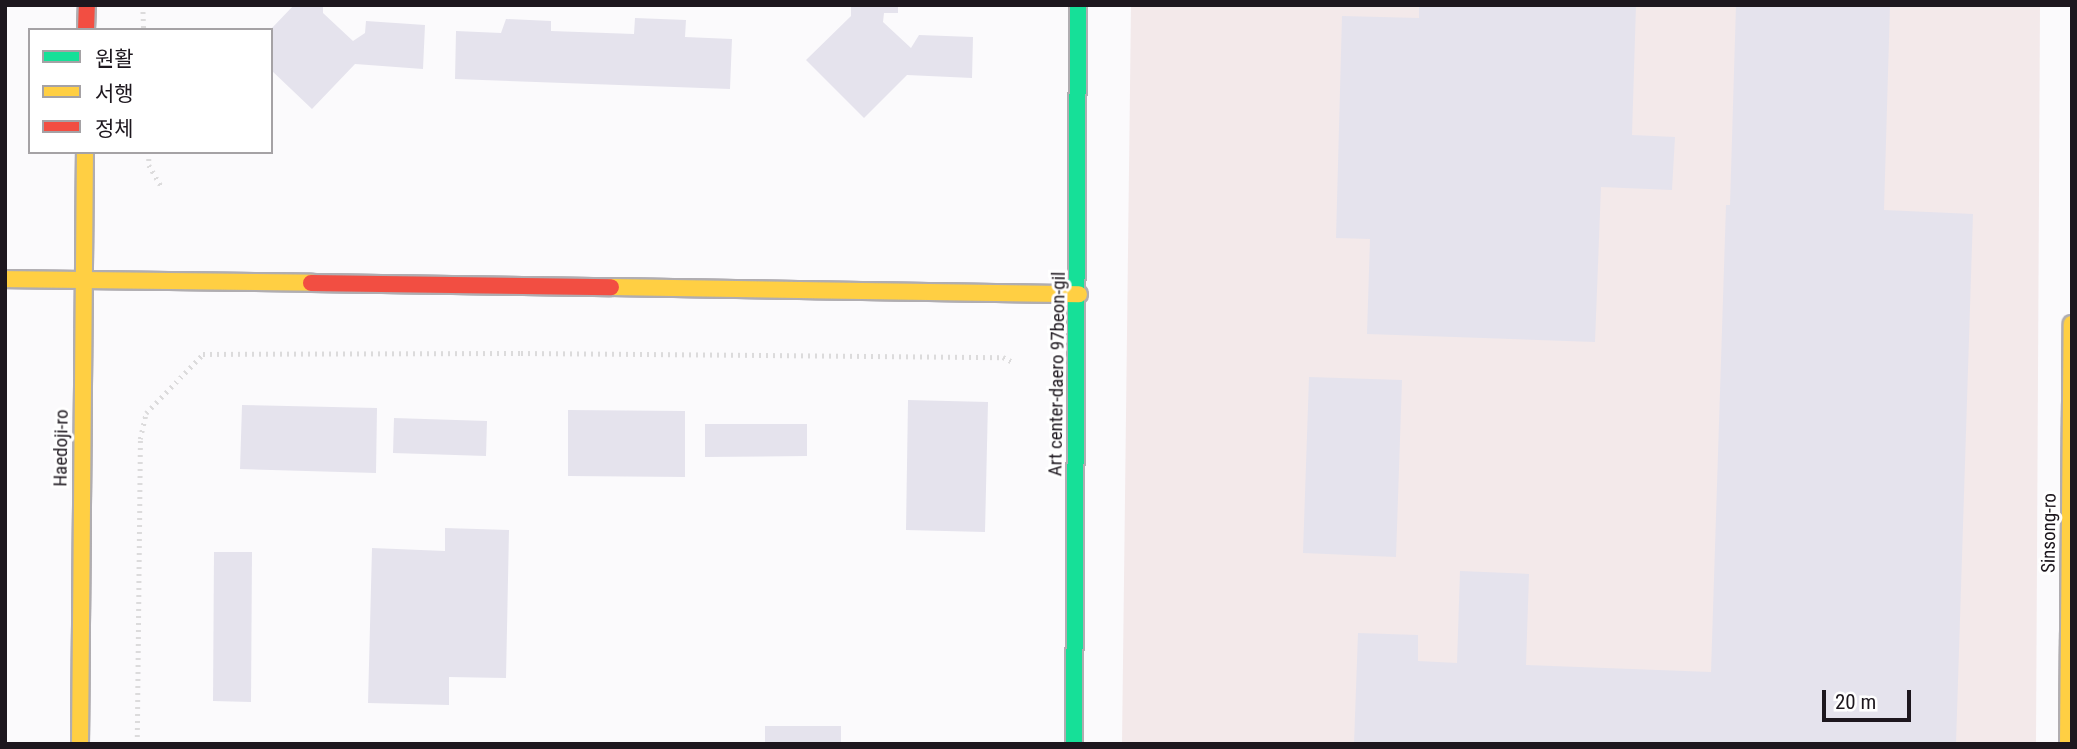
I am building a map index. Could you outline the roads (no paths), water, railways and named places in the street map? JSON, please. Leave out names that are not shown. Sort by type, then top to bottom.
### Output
[{"type":"street","points":[[86,28],[87,5]]},
{"type":"street","name":"Art center-daero 97beon-gil","points":[[1074,744],[1079,294],[1078,5]]},
{"type":"street","name":"Haedoji-ro","points":[[80,744],[85,154]]},
{"type":"street","points":[[5,279],[1079,294]]},
{"type":"street","name":"Sinsong-ro","points":[[2068,744],[2072,324]]}]
